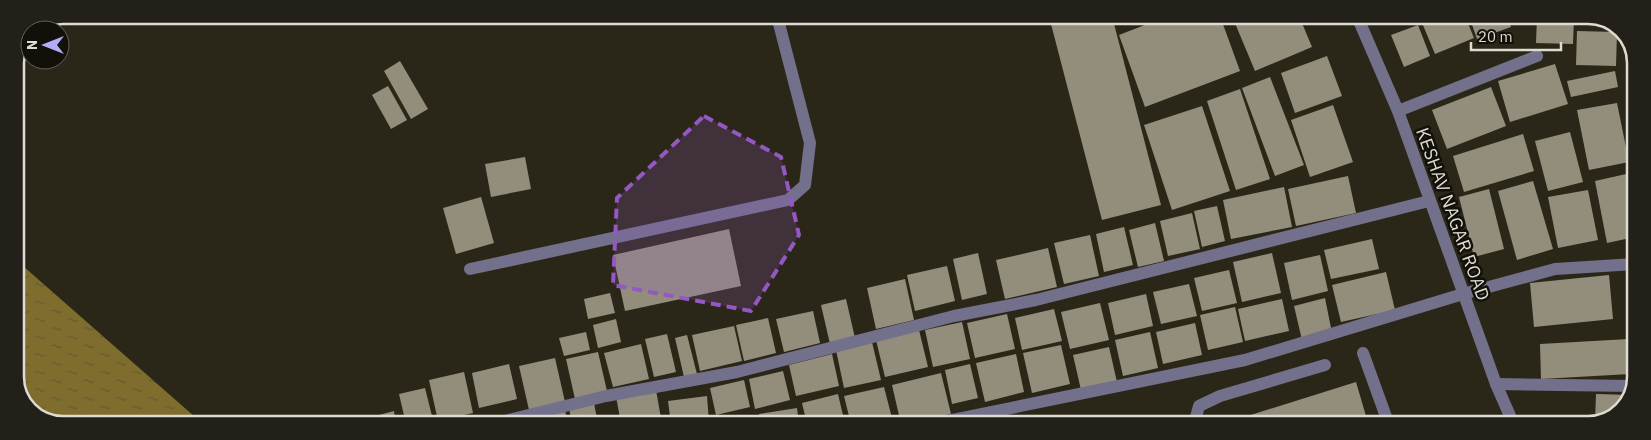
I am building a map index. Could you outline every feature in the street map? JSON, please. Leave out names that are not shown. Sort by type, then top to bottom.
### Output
[{"type":"street","points":[[470,270],[788,200],[804,186],[810,143],[779,24]]},
{"type":"street","name":"KESHAV NAGAR ROAD","points":[[1360,24],[1398,111],[1496,384],[1510,416]]},
{"type":"street","points":[[1398,111],[1537,56]]},
{"type":"street","points":[[525,416],[606,396],[737,372],[954,316],[1046,298],[1430,201]]},
{"type":"street","points":[[975,416],[1245,360],[1463,294],[1555,270],[1627,265]]},
{"type":"street","points":[[1363,352],[1386,416]]},
{"type":"street","points":[[1196,416],[1199,406],[1220,396],[1326,365]]},
{"type":"street","points":[[1496,384],[1626,386]]},
{"type":"street","points":[[1001,411],[1002,416]]},
{"type":"highlighted area","points":[[704,116],[781,157],[799,235],[751,311],[613,285],[617,198]]},
{"type":"water","points":[[24,267],[194,416],[63,416],[50,414],[37,407],[30,399],[24,380]]},
{"type":"building","points":[[1051,24],[1114,24],[1161,205],[1102,220]]},
{"type":"building","points":[[1147,24],[1223,24],[1240,71],[1145,107],[1119,35]]},
{"type":"building","points":[[1235,24],[1302,24],[1312,47],[1255,71]]},
{"type":"building","points":[[1422,24],[1468,24],[1474,38],[1435,54]]},
{"type":"building","points":[[1472,24],[1510,24],[1511,27],[1477,39]]},
{"type":"building","points":[[1537,24],[1574,24],[1573,44],[1536,43]]},
{"type":"building","points":[[1418,25],[1430,56],[1404,67],[1391,35]]},
{"type":"building","points":[[1577,31],[1612,32],[1617,36],[1616,66],[1576,65]]},
{"type":"building","points":[[1327,56],[1342,96],[1295,113],[1281,73]]},
{"type":"building","points":[[400,61],[428,109],[411,119],[384,71]]},
{"type":"building","points":[[1555,64],[1568,104],[1510,122],[1498,81]]},
{"type":"building","points":[[1615,71],[1618,87],[1571,97],[1567,81]]},
{"type":"building","points":[[1270,77],[1304,165],[1275,176],[1242,88]]},
{"type":"building","points":[[388,86],[407,120],[391,129],[372,95]]},
{"type":"building","points":[[1491,87],[1506,126],[1447,149],[1432,110]]},
{"type":"building","points":[[1240,89],[1270,179],[1236,190],[1207,101]]},
{"type":"building","points":[[1617,103],[1627,152],[1627,162],[1589,170],[1577,110]]},
{"type":"building","points":[[1333,105],[1353,162],[1310,177],[1291,120]]},
{"type":"building","points":[[1202,106],[1230,191],[1172,210],[1144,125]]},
{"type":"building","points":[[1570,132],[1583,182],[1548,191],[1535,141]]},
{"type":"building","points":[[1523,134],[1534,171],[1464,192],[1453,156]]},
{"type":"building","points":[[525,157],[531,189],[491,197],[485,164]]},
{"type":"building","points":[[1627,174],[1627,239],[1607,243],[1595,181]]},
{"type":"building","points":[[1348,176],[1356,213],[1296,226],[1288,189]]},
{"type":"building","points":[[1533,181],[1553,249],[1517,260],[1498,191]]},
{"type":"building","points":[[1284,187],[1292,227],[1231,239],[1223,200]]},
{"type":"building","points":[[1489,189],[1504,249],[1474,257],[1459,197]]},
{"type":"building","points":[[1588,190],[1598,240],[1558,248],[1548,197]]},
{"type":"building","points":[[481,197],[494,243],[456,254],[443,208]]},
{"type":"building","points":[[1217,206],[1225,241],[1202,247],[1194,211]]},
{"type":"building","points":[[1192,213],[1200,249],[1168,256],[1160,221]]},
{"type":"building","points":[[1155,223],[1164,261],[1138,267],[1129,230]]},
{"type":"building","points":[[1124,227],[1133,265],[1104,272],[1096,234]]},
{"type":"building","points":[[729,229],[741,286],[625,311],[613,255]]},
{"type":"building","points":[[1090,235],[1099,276],[1064,284],[1054,243]]},
{"type":"building","points":[[1372,239],[1379,269],[1331,279],[1324,250]]},
{"type":"building","points":[[1048,248],[1057,287],[1005,299],[996,260]]},
{"type":"building","points":[[978,253],[987,294],[962,300],[953,259]]},
{"type":"building","points":[[1272,253],[1281,293],[1242,302],[1233,262]]},
{"type":"building","points":[[1320,255],[1328,291],[1292,300],[1284,263]]},
{"type":"building","points":[[947,266],[955,301],[915,311],[907,275]]},
{"type":"building","points":[[1229,270],[1237,303],[1202,311],[1194,278]]},
{"type":"building","points":[[1386,272],[1395,310],[1341,322],[1332,285]]},
{"type":"building","points":[[1609,275],[1613,319],[1534,327],[1530,283]]},
{"type":"building","points":[[905,279],[914,320],[876,329],[867,288]]},
{"type":"building","points":[[1189,284],[1197,316],[1161,324],[1153,292]]},
{"type":"building","points":[[610,293],[615,313],[588,319],[584,299]]},
{"type":"building","points":[[1146,294],[1153,326],[1115,335],[1108,303]]},
{"type":"building","points":[[1325,298],[1332,333],[1302,340],[1294,306]]},
{"type":"building","points":[[846,299],[855,338],[830,344],[821,305]]},
{"type":"building","points":[[1282,299],[1289,331],[1245,341],[1238,309]]},
{"type":"building","points":[[1100,303],[1109,340],[1070,349],[1061,312]]},
{"type":"building","points":[[1235,307],[1243,342],[1208,350],[1200,315]]},
{"type":"building","points":[[1054,309],[1062,341],[1022,350],[1015,318]]},
{"type":"building","points":[[813,311],[820,343],[784,352],[776,319]]},
{"type":"building","points":[[1007,314],[1015,349],[975,358],[967,323]]},
{"type":"building","points":[[768,318],[776,353],[744,361],[736,325]]},
{"type":"building","points":[[616,319],[621,342],[598,348],[593,325]]},
{"type":"building","points":[[962,322],[970,359],[933,367],[925,330]]},
{"type":"building","points":[[1195,323],[1202,355],[1163,364],[1156,332]]},
{"type":"building","points":[[734,326],[742,361],[700,371],[692,335]]},
{"type":"building","points":[[919,330],[928,367],[885,377],[876,340]]},
{"type":"building","points":[[586,332],[590,350],[564,356],[559,338]]},
{"type":"building","points":[[1150,332],[1158,368],[1123,376],[1115,340]]},
{"type":"building","points":[[667,334],[676,372],[654,377],[645,339]]},
{"type":"building","points":[[687,335],[697,374],[684,377],[675,338]]},
{"type":"building","points":[[1627,339],[1627,374],[1541,379],[1540,344]]},
{"type":"building","points":[[872,342],[881,380],[844,388],[836,350]]},
{"type":"building","points":[[641,344],[649,379],[613,387],[604,353]]},
{"type":"building","points":[[1061,345],[1070,384],[1032,393],[1023,353]]},
{"type":"building","points":[[1109,347],[1117,382],[1081,390],[1073,355]]},
{"type":"building","points":[[598,352],[607,391],[575,399],[566,359]]},
{"type":"building","points":[[832,354],[839,386],[796,396],[789,365]]},
{"type":"building","points":[[1016,354],[1024,392],[985,402],[976,363]]},
{"type":"building","points":[[555,358],[565,402],[529,410],[519,366]]},
{"type":"building","points":[[509,364],[517,399],[479,408],[472,373]]},
{"type":"building","points":[[970,364],[978,398],[952,404],[945,370]]},
{"type":"building","points":[[783,371],[790,400],[755,409],[749,379]]},
{"type":"building","points":[[464,372],[473,413],[460,416],[437,416],[429,380]]},
{"type":"building","points":[[941,373],[951,414],[941,416],[899,416],[892,385]]},
{"type":"building","points":[[744,380],[750,407],[716,415],[710,388]]},
{"type":"building","points":[[1356,382],[1366,416],[1248,416]]},
{"type":"building","points":[[884,387],[891,416],[849,416],[844,396]]},
{"type":"building","points":[[425,388],[432,416],[404,416],[399,394]]},
{"type":"building","points":[[656,390],[661,416],[620,416],[616,396]]},
{"type":"building","points":[[838,394],[843,416],[805,416],[802,403]]},
{"type":"building","points":[[1596,394],[1623,395],[1618,403],[1608,411],[1595,415]]},
{"type":"building","points":[[707,396],[708,416],[670,416],[668,401]]},
{"type":"building","points":[[594,403],[596,416],[570,416],[569,408]]},
{"type":"building","points":[[564,408],[566,416],[538,416]]},
{"type":"building","points":[[797,408],[798,416],[759,416],[759,414]]},
{"type":"building","points":[[394,411],[395,416],[375,416]]}]
